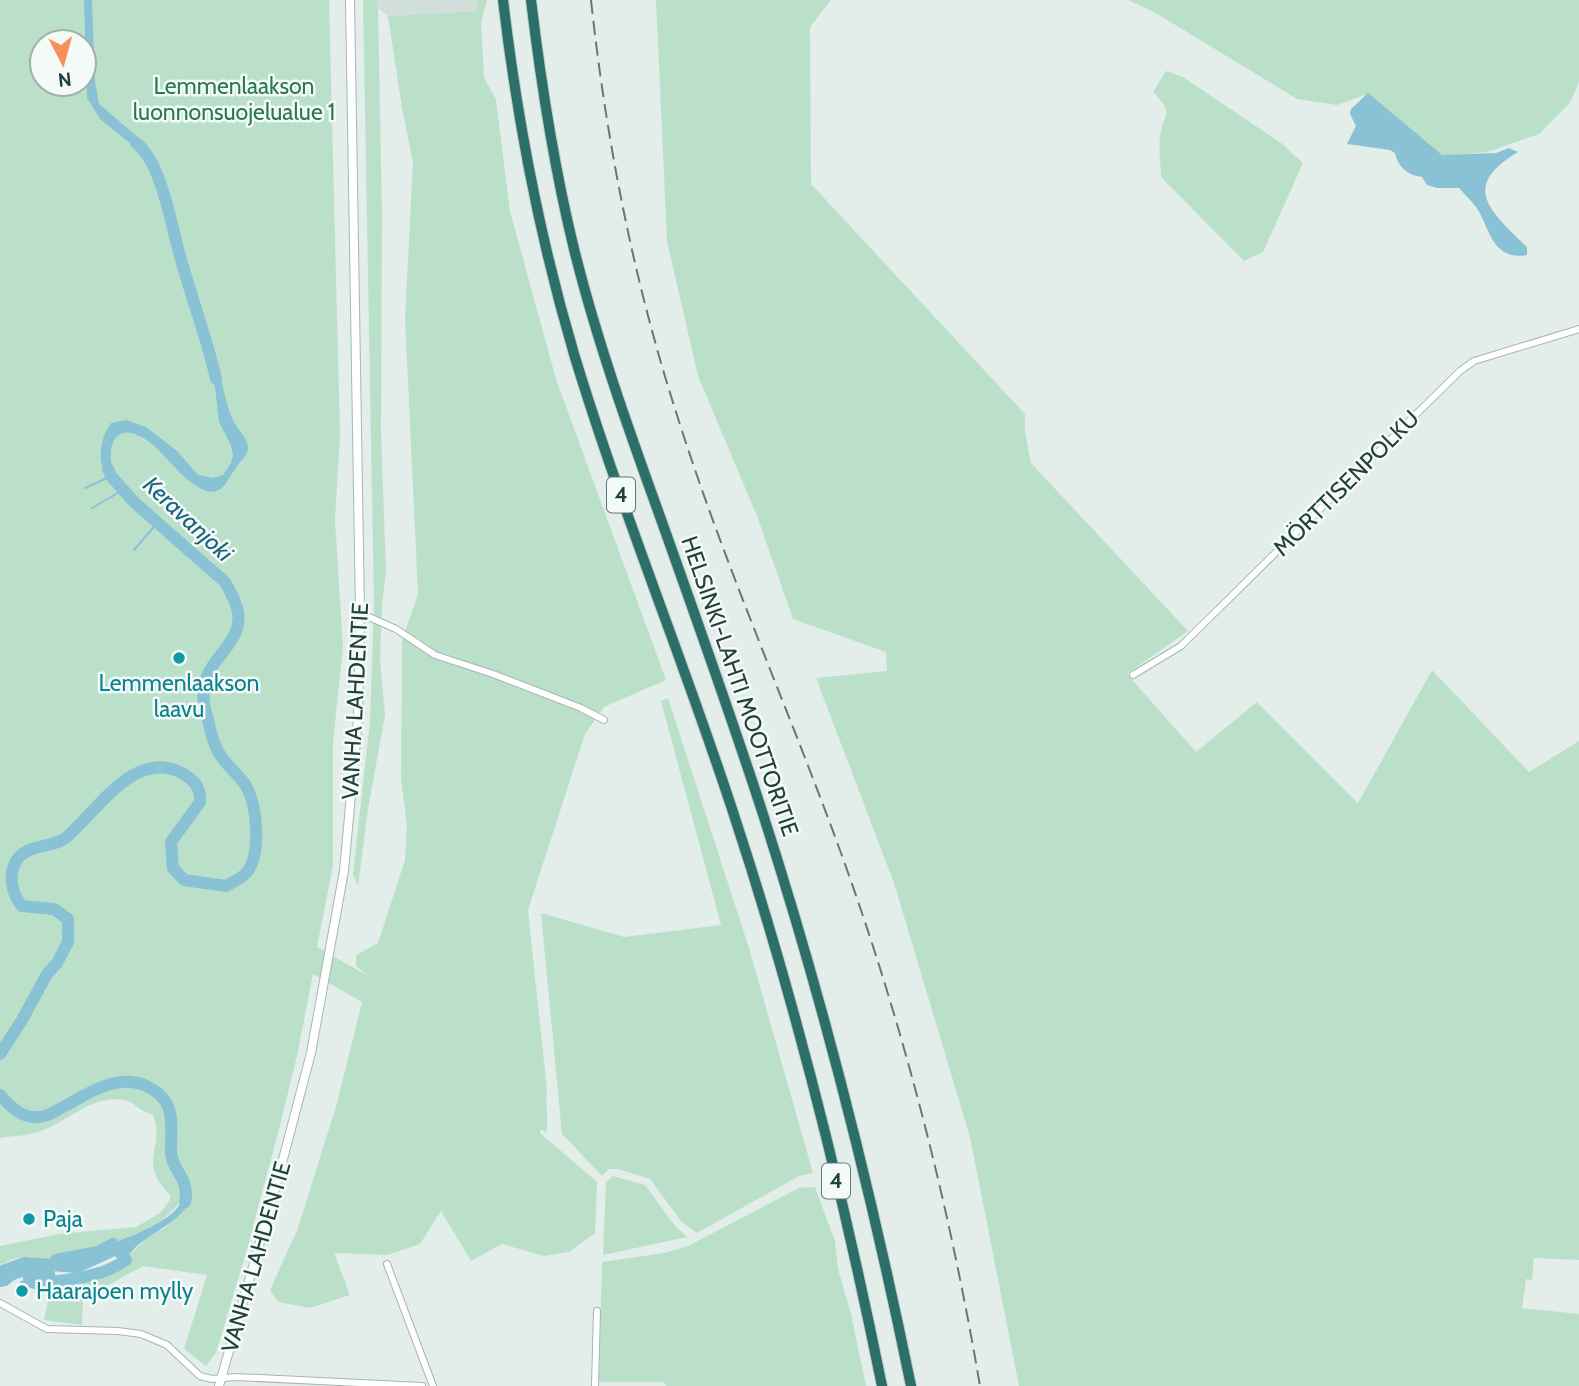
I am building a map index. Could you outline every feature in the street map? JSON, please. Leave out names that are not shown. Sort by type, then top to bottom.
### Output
[{"type":"highway","name":"HELSINKI-LAHTI MOOTTORITIE","points":[[503,0],[528,161],[548,257],[573,352],[603,445],[684,667],[734,815],[779,965],[839,1192],[882,1386]]},
{"type":"highway","name":"HELSINKI-LAHTI MOOTTORITIE","points":[[531,0],[542,83],[574,250],[600,343],[756,793],[810,970],[851,1117],[887,1267],[911,1386]]},
{"type":"main road","name":"VANHA LAHDENTIE","points":[[220,1382],[312,1053],[344,871],[358,719],[360,613],[350,0]]},
{"type":"street","name":"MÖRTTISENPOLKU","points":[[1133,675],[1181,646],[1460,371],[1474,361],[1579,329]]},
{"type":"street","points":[[360,613],[396,629],[435,655],[493,674],[581,708],[604,720]]},
{"type":"street","points":[[387,1265],[433,1386]]},
{"type":"street","points":[[0,1303],[47,1329],[118,1331],[154,1338],[167,1345],[191,1370],[220,1382],[236,1377],[422,1386]]},
{"type":"street","points":[[595,1386],[597,1311]]},
{"type":"street","points":[[200,1386],[206,1378]]},
{"type":"shaded area","points":[[377,0],[477,0],[477,11],[388,16],[378,8]]},
{"type":"green space","name":"Lemmenlaakson luonnonsuojelualue 1","points":[[0,0],[329,0],[340,434],[335,520],[343,648],[333,742],[333,866],[317,947],[370,977],[356,966],[356,955],[378,943],[405,860],[407,825],[401,779],[402,640],[418,594],[405,319],[413,162],[388,16],[477,11],[477,0],[487,0],[481,22],[484,77],[496,100],[510,211],[556,379],[666,680],[604,707],[585,734],[528,910],[547,1090],[546,1133],[541,1129],[540,1133],[597,1182],[595,1233],[569,1252],[544,1256],[502,1244],[471,1261],[441,1211],[420,1244],[388,1255],[334,1253],[350,1295],[310,1308],[278,1302],[270,1290],[298,1228],[337,1103],[362,1002],[313,974],[297,1056],[246,1253],[216,1353],[206,1366],[184,1349],[207,1275],[143,1266],[83,1299],[82,1325],[44,1320],[52,1282],[89,1276],[119,1265],[146,1239],[166,1227],[182,1200],[150,1227],[111,1245],[63,1260],[27,1257],[1,1265],[0,1263],[0,1246],[59,1234],[136,1227],[160,1213],[170,1200],[170,1195],[155,1173],[153,1163],[156,1127],[153,1115],[128,1101],[112,1099],[90,1105],[49,1128],[0,1138]]},
{"type":"green space","points":[[363,0],[377,0],[378,8],[382,214],[381,432],[386,572],[380,660],[385,715],[368,809],[358,886],[353,874],[370,720],[374,606]]},
{"type":"green space","points":[[656,0],[831,0],[810,27],[811,184],[1025,414],[1025,432],[1031,463],[1188,631],[1127,674],[1196,752],[1257,702],[1358,803],[1432,670],[1529,772],[1579,741],[1579,1260],[1534,1258],[1532,1280],[1526,1279],[1522,1308],[1579,1314],[1579,1386],[1019,1386],[970,1137],[894,883],[816,678],[887,671],[886,652],[793,619],[757,516],[698,376],[667,241]]},
{"type":"green space","points":[[1128,0],[1579,0],[1579,82],[1570,103],[1539,134],[1487,152],[1442,156],[1368,94],[1337,105],[1297,99],[1154,12]]},
{"type":"green space","points":[[1166,71],[1183,77],[1281,143],[1303,163],[1263,252],[1244,261],[1161,177],[1159,142],[1166,110],[1153,92]]},
{"type":"green space","points":[[668,698],[749,948],[813,1173],[799,1176],[697,1233],[681,1221],[650,1179],[618,1169],[609,1169],[602,1176],[562,1134],[541,913],[624,937],[721,925],[661,701]]},
{"type":"green space","points":[[613,1176],[645,1185],[675,1226],[687,1237],[603,1255],[606,1182]]},
{"type":"green space","points":[[815,1187],[835,1241],[838,1269],[851,1314],[866,1386],[666,1386],[664,1382],[599,1382],[602,1262],[664,1253],[688,1246],[799,1188]]},
{"type":"water","points":[[84,0],[92,0],[93,28],[85,28]]},
{"type":"water","points":[[1368,93],[1442,155],[1496,153],[1509,148],[1518,152],[1489,177],[1485,188],[1493,211],[1527,247],[1527,255],[1516,256],[1500,249],[1478,210],[1459,188],[1427,185],[1422,177],[1404,169],[1395,153],[1390,150],[1347,144],[1356,126],[1350,114],[1351,109]]},
{"type":"water","points":[[87,98],[98,98],[99,104],[146,144],[150,152],[142,157],[135,147],[100,119]]},
{"type":"water","points":[[218,363],[230,413],[248,448],[246,456],[224,485],[215,491],[201,489],[151,443],[126,432],[114,440],[111,455],[118,478],[110,484],[101,461],[102,445],[111,423],[126,420],[146,427],[177,451],[198,475],[213,478],[223,475],[233,455],[219,422],[215,387],[208,365]]},
{"type":"water","points":[[189,1186],[192,1199],[185,1209],[140,1244],[126,1260],[113,1244],[171,1214],[182,1200],[181,1188]]},
{"type":"waterway","name":"Keravanjoki","points":[[136,143],[145,153],[160,182],[216,379]]},
{"type":"waterway","name":"Keravanjoki","points":[[0,1054],[68,942],[68,919],[54,909],[22,906],[15,895],[13,869],[24,853],[64,839],[125,781],[152,768],[167,768],[182,773],[196,784],[199,792],[200,802],[171,842],[173,868],[184,880],[226,886],[246,873],[255,853],[255,818],[250,796],[242,780],[217,750],[204,702],[208,673],[236,632],[238,612],[233,596],[225,582],[134,502],[108,469]]},
{"type":"waterway","points":[[85,488],[107,478]]},
{"type":"waterway","points":[[92,508],[123,490]]},
{"type":"waterway","points":[[134,550],[158,522]]},
{"type":"waterway","name":"Keravanjoki","points":[[0,1095],[20,1113],[39,1117],[113,1083],[134,1082],[155,1091],[162,1097],[170,1112],[172,1159],[185,1186],[185,1202]]},
{"type":"waterway","name":"Keravanjoki","points":[[0,1272],[25,1263],[77,1267],[129,1243]]},
{"type":"waterway","points":[[0,1281],[19,1272],[36,1270],[48,1270],[49,1274],[29,1279],[31,1282],[39,1284],[73,1279],[106,1271],[126,1260],[113,1244],[98,1252],[56,1260]]},
{"type":"waterway","points":[[0,1276],[8,1283]]},
{"type":"waterway","points":[[21,1282],[30,1281]]},
{"type":"railway","points":[[591,0],[623,208],[661,362],[694,468],[841,853],[885,984],[939,1183],[980,1386]]},
{"type":"place","name":"Lemmenlaakson laavu","points":[[179,658]]},
{"type":"place","name":"Paja","points":[[29,1219]]},
{"type":"place","name":"Haarajoen mylly","points":[[22,1291]]}]
